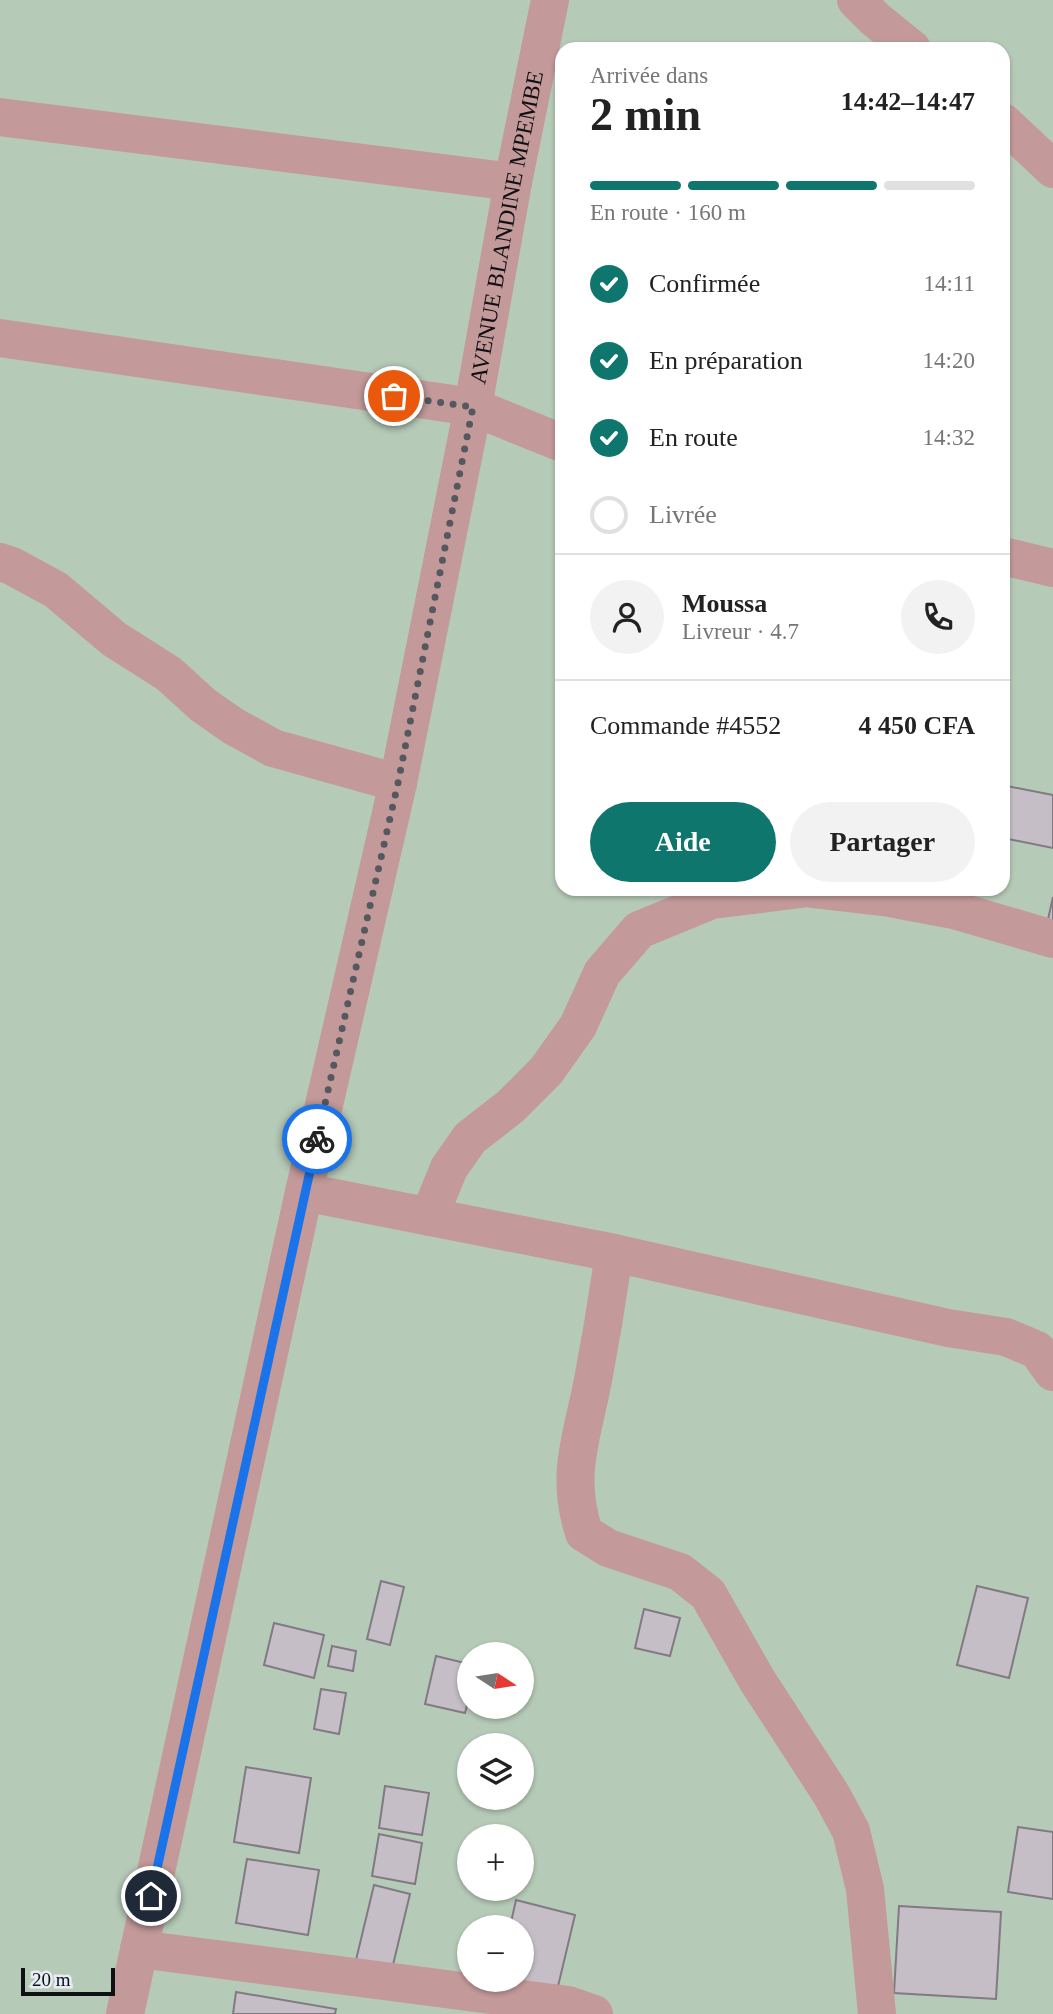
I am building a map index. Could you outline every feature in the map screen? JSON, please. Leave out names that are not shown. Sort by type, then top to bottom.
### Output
[{"type":"street","name":"AVENUE BLANDINE MPEMBE","points":[[125,2014],[304,1192],[398,783],[550,0]]},
{"type":"street","points":[[856,0],[903,42]]},
{"type":"street","points":[[0,117],[513,182]]},
{"type":"street","points":[[1010,129],[1053,169]]},
{"type":"street","points":[[0,338],[473,407],[555,440]]},
{"type":"street","points":[[1010,558],[1053,568]]},
{"type":"street","points":[[0,562],[56,590],[114,639],[169,674],[203,705],[233,726],[273,748],[398,783]]},
{"type":"street","points":[[429,1217],[449,1168],[470,1138],[511,1106],[546,1070],[578,1026],[602,973],[639,930],[712,900],[744,896]]},
{"type":"street","points":[[873,896],[954,910],[1053,939]]},
{"type":"street","points":[[304,1192],[614,1253],[948,1328],[1006,1337],[1037,1350],[1053,1372]]},
{"type":"street","points":[[614,1253],[574,1480],[577,1512],[584,1533],[608,1548],[680,1572],[708,1594],[757,1680],[831,1794],[852,1831],[865,1889],[877,2014]]},
{"type":"street","points":[[139,1949],[568,2005],[594,2014]]},
{"type":"green space","points":[[0,0],[1053,0],[1053,2014],[0,2014]]},
{"type":"building","points":[[1010,787],[1053,795],[1053,848],[1010,839]]},
{"type":"building","points":[[1053,897],[1053,925],[1047,924]]},
{"type":"building","points":[[381,1581],[404,1587],[390,1645],[367,1639]]},
{"type":"building","points":[[977,1586],[1028,1598],[1009,1678],[957,1665]]},
{"type":"building","points":[[644,1609],[680,1618],[670,1656],[635,1648]]},
{"type":"building","points":[[274,1623],[324,1635],[314,1678],[264,1665]]},
{"type":"building","points":[[332,1646],[356,1651],[353,1671],[328,1666]]},
{"type":"building","points":[[436,1656],[457,1661],[457,1711],[425,1704]]},
{"type":"building","points":[[321,1689],[346,1693],[339,1734],[314,1729]]},
{"type":"building","points":[[246,1767],[311,1778],[299,1853],[234,1842]]},
{"type":"building","points":[[385,1786],[429,1793],[422,1835],[379,1828]]},
{"type":"building","points":[[1018,1827],[1053,1832],[1053,1899],[1008,1892]]},
{"type":"building","points":[[379,1834],[422,1843],[415,1884],[372,1876]]},
{"type":"building","points":[[247,1859],[319,1870],[308,1935],[236,1923]]},
{"type":"building","points":[[374,1885],[410,1894],[392,1969],[356,1960]]},
{"type":"building","points":[[516,1901],[520,1901],[575,1915],[555,1999],[534,1992],[534,1915],[513,1915]]},
{"type":"building","points":[[899,1906],[1001,1912],[996,1999],[894,1993]]},
{"type":"building","points":[[236,1992],[336,2009],[335,2014],[233,2014]]},
{"type":"way so far","points":[[317,1139],[398,783],[473,407],[394,396]]},
{"type":"route","points":[[151,1896],[317,1139]]}]
